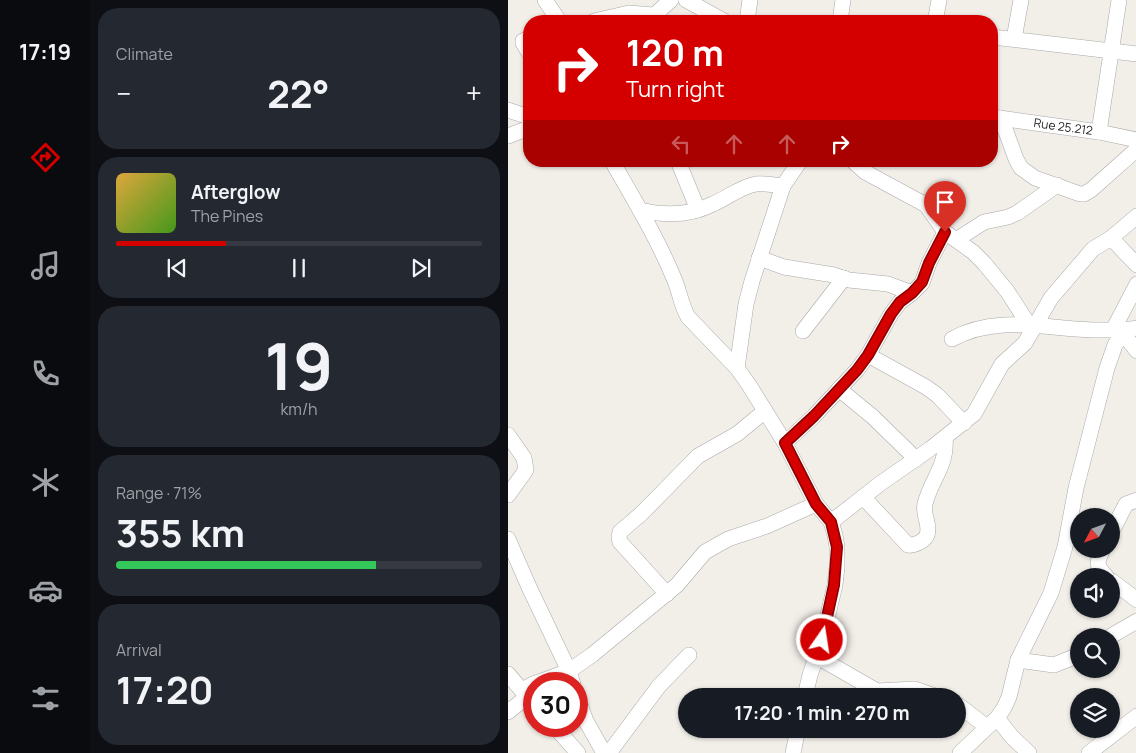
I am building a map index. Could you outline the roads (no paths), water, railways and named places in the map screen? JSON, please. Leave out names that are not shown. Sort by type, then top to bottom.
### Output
[{"type":"street","points":[[545,0],[555,15]]},
{"type":"street","points":[[653,15],[670,0]]},
{"type":"street","points":[[686,0],[713,15]]},
{"type":"street","points":[[748,15],[750,0]]},
{"type":"street","points":[[841,15],[843,0]]},
{"type":"street","points":[[936,15],[939,0]]},
{"type":"street","points":[[1014,39],[1021,0]]},
{"type":"street","points":[[1099,132],[1119,0]]},
{"type":"street","points":[[998,38],[1136,54]]},
{"type":"street","points":[[508,110],[523,115]]},
{"type":"street","name":"Rue 25.212","points":[[998,117],[1099,132],[1136,140]]},
{"type":"street","points":[[998,121],[1021,168],[1035,178],[1084,194],[1091,190],[1136,149]]},
{"type":"street","points":[[508,136],[523,130]]},
{"type":"street","points":[[615,167],[640,210],[675,281],[680,299],[688,316],[737,368],[785,443],[816,504],[831,522],[837,547],[837,567],[824,631],[807,688]]},
{"type":"street","points":[[680,167],[698,210]]},
{"type":"street","points":[[737,368],[746,304],[759,258],[783,186],[796,167]]},
{"type":"street","points":[[861,167],[876,178],[923,202],[950,236],[974,252],[984,263],[1031,325]]},
{"type":"street","points":[[640,210],[666,215],[682,214],[712,205],[756,184],[783,186]]},
{"type":"street","points":[[785,443],[839,389],[868,355],[891,314],[900,302],[922,282],[929,263],[950,236],[984,222],[1017,213],[1057,185]]},
{"type":"street","points":[[831,522],[945,438],[978,409],[1002,364],[1025,343],[1031,325],[1051,298],[1093,249],[1111,238],[1136,216]]},
{"type":"street","points":[[1111,238],[1136,265]]},
{"type":"street","points":[[759,258],[784,267],[888,284],[912,293]]},
{"type":"street","points":[[803,331],[844,278]]},
{"type":"street","points":[[960,753],[992,722],[1008,697],[1018,660],[1051,593],[1065,547],[1076,488],[1107,368],[1115,344],[1124,330],[1136,284]]},
{"type":"street","points":[[952,339],[970,330],[993,325],[1124,330]]},
{"type":"street","points":[[1124,330],[1136,351]]},
{"type":"street","points":[[868,355],[926,387],[937,395],[964,423]]},
{"type":"street","points":[[839,389],[873,417],[916,459]]},
{"type":"street","points":[[668,594],[620,542],[620,532],[698,456],[736,434],[765,412]]},
{"type":"street","points":[[508,435],[524,458],[526,470],[508,495]]},
{"type":"street","points":[[863,497],[908,545],[912,546],[924,539],[928,529],[924,517],[924,506],[943,464],[946,450],[945,438]]},
{"type":"street","points":[[1120,516],[1126,504],[1136,500]]},
{"type":"street","points":[[576,672],[592,655],[678,585],[705,552],[728,539],[768,526],[816,504]]},
{"type":"street","points":[[508,539],[569,672]]},
{"type":"street","points":[[1120,587],[1136,600]]},
{"type":"street","points":[[1120,631],[1136,621]]},
{"type":"street","points":[[609,753],[659,686],[689,654]]},
{"type":"street","points":[[816,656],[873,688]]},
{"type":"street","points":[[1018,660],[1054,665],[1070,659]]},
{"type":"street","points":[[508,674],[523,691]]},
{"type":"street","points":[[508,712],[523,701]]},
{"type":"street","points":[[966,709],[992,722],[1029,753]]},
{"type":"street","points":[[1089,753],[1136,716]]},
{"type":"street","points":[[588,725],[604,753]]},
{"type":"street","points":[[564,737],[578,753]]},
{"type":"street","points":[[1009,753],[1012,737]]},
{"type":"street","points":[[793,753],[796,738]]}]
